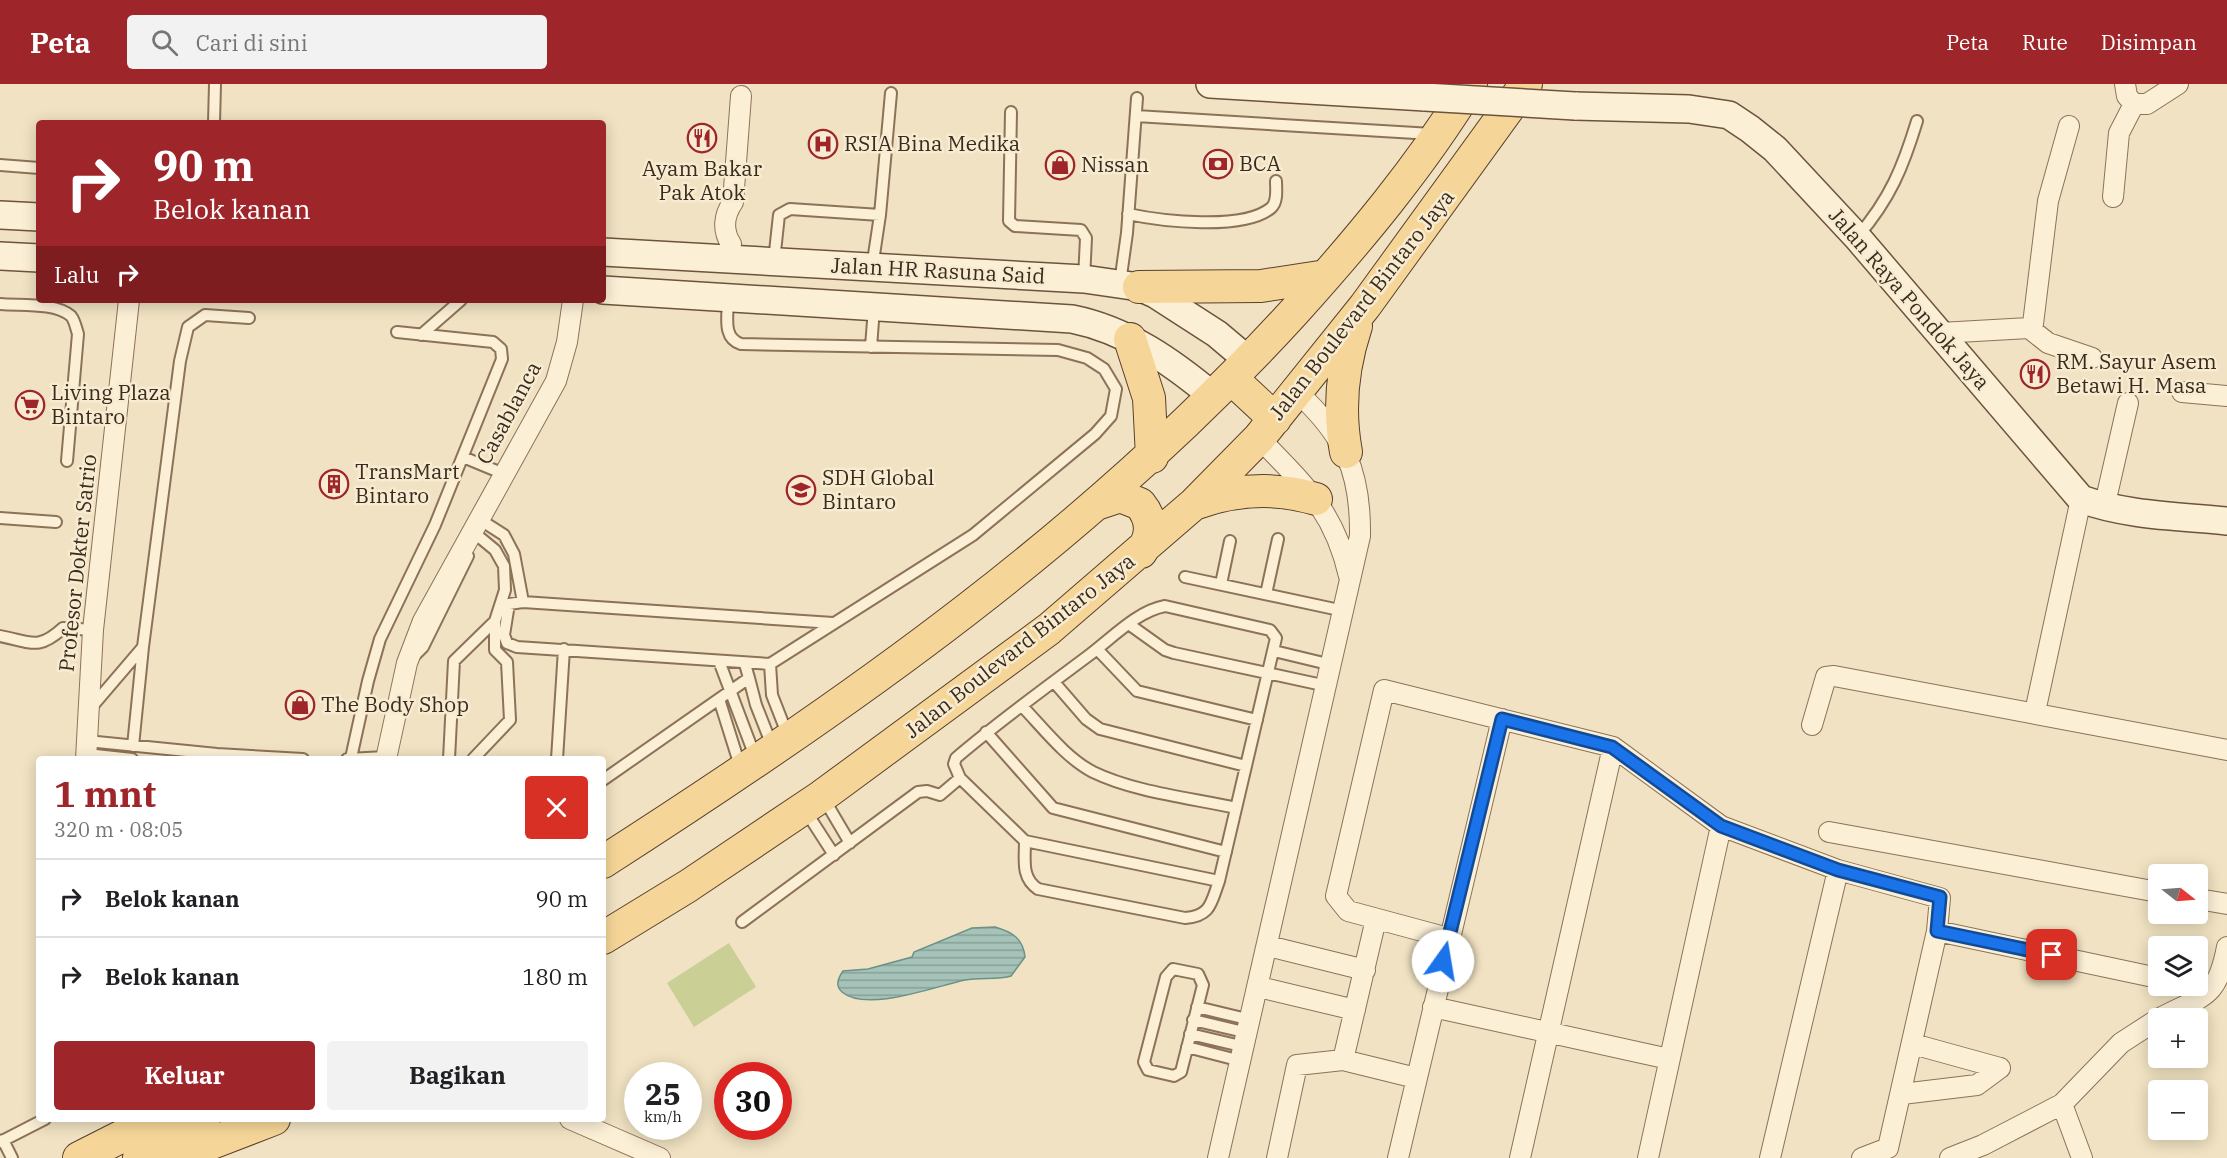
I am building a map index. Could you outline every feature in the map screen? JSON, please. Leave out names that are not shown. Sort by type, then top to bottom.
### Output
[{"type":"main road","name":"Jalan Boulevard Bintaro Jaya","points":[[606,860],[954,622],[1030,562],[1152,457],[1232,379],[1326,276],[1373,220],[1437,135],[1471,84]]},
{"type":"main road","name":"Jalan Boulevard Bintaro Jaya","points":[[606,936],[688,886],[813,803],[1049,629],[1141,552],[1195,503],[1267,429],[1365,306],[1526,84]]},
{"type":"main road","points":[[1373,220],[1371,239],[1379,249],[1391,253],[1408,247]]},
{"type":"main road","points":[[1129,286],[1261,286],[1326,276]]},
{"type":"main road","points":[[1346,452],[1342,421],[1342,390],[1349,347],[1365,306]]},
{"type":"main road","points":[[1130,339],[1149,398],[1152,457]]},
{"type":"main road","points":[[1232,379],[1267,429]]},
{"type":"main road","points":[[1195,503],[1226,494],[1254,490],[1280,491],[1316,499]]},
{"type":"main road","points":[[1099,502],[1120,496],[1140,504],[1150,524],[1149,539],[1141,552]]},
{"type":"main road","points":[[79,1158],[150,1122]]},
{"type":"main road","points":[[203,1141],[264,1122]]},
{"type":"main road","points":[[139,1158],[274,1122]]},
{"type":"street","name":"Jalan Raya Pondok Jaya","points":[[1210,84],[1575,106],[1689,109],[1729,115],[1776,150],[1857,237],[2093,503]]},
{"type":"street","points":[[2125,84],[2127,96],[2134,104],[2147,104],[2178,84]]},
{"type":"street","points":[[731,252],[737,234],[738,212],[733,202],[741,96]]},
{"type":"street","points":[[2113,197],[2119,133],[2134,104]]},
{"type":"street","points":[[2029,328],[2035,319],[2048,201],[2069,126]]},
{"type":"street","points":[[0,215],[36,217]]},
{"type":"street","name":"Jalan HR Rasuna Said","points":[[606,252],[731,252],[774,262],[1084,279],[1129,286],[1174,305],[1232,379]]},
{"type":"street","points":[[0,256],[36,258]]},
{"type":"street","points":[[886,307],[900,270]]},
{"type":"street","name":"Jalan HR Rasuna Said","points":[[606,290],[1072,319],[1104,327],[1130,339],[1182,372],[1232,379]]},
{"type":"street","name":"Profesor Dokter Satrio","points":[[86,751],[93,630],[129,303]]},
{"type":"street","name":"Casablanca","points":[[386,756],[407,663],[423,621],[556,381],[565,351],[573,303]]},
{"type":"street","points":[[1940,333],[2029,328],[2048,343],[2092,358]]},
{"type":"street","points":[[1218,1158],[1259,987],[1360,536],[1361,518],[1356,484],[1346,452],[1330,424],[1297,392]]},
{"type":"street","points":[[2182,392],[2227,396]]},
{"type":"street","points":[[2035,712],[2093,503],[2128,403]]},
{"type":"street","points":[[1267,429],[1316,499],[1338,536],[1351,582]]},
{"type":"street","points":[[2093,503],[2227,521]]},
{"type":"street","points":[[1812,725],[1826,678],[1834,676],[1965,702],[2035,712],[2227,750]]},
{"type":"street","points":[[1448,938],[1348,911],[1336,896],[1384,690],[1612,747],[1721,826],[1838,870],[1940,897],[1937,931],[1888,1148],[1862,1158]]},
{"type":"street","points":[[1398,1158],[1448,938],[1502,719]]},
{"type":"street","points":[[1520,1158],[1612,747]]},
{"type":"street","points":[[1648,1158],[1721,826]]},
{"type":"street","points":[[1829,832],[2148,890]]},
{"type":"street","points":[[1770,1158],[1838,870]]},
{"type":"street","points":[[2208,901],[2227,904]]},
{"type":"street","points":[[1343,1060],[1376,920]]},
{"type":"street","points":[[1937,931],[2148,976]]},
{"type":"street","points":[[1268,946],[1365,970]]},
{"type":"street","points":[[2180,1008],[2210,992],[2216,985],[2227,947]]},
{"type":"street","points":[[1259,987],[1355,1010]]},
{"type":"street","points":[[1432,1007],[1669,1059]]},
{"type":"street","points":[[1950,1158],[1985,1151],[2062,1104],[2121,1043],[2148,1026]]},
{"type":"street","points":[[1902,1094],[1977,1085],[2000,1068],[1913,1044]]},
{"type":"street","points":[[1277,1158],[1297,1065],[1343,1060],[1416,1078]]},
{"type":"street","points":[[2062,1104],[2082,1158]]},
{"type":"street","points":[[577,1122],[660,1158]]},
{"type":"lane","points":[[214,120],[215,84]]},
{"type":"lane","points":[[872,268],[880,215],[891,93]]},
{"type":"lane","points":[[1129,286],[1128,214],[1137,98]]},
{"type":"lane","points":[[1011,112],[1009,221],[1015,226],[1081,230],[1086,238],[1084,279]]},
{"type":"lane","points":[[1136,116],[1437,135]]},
{"type":"lane","points":[[1857,237],[1896,183],[1917,121]]},
{"type":"lane","points":[[0,165],[36,168]]},
{"type":"lane","points":[[1128,214],[1146,218],[1215,222],[1246,219],[1271,208],[1275,203],[1276,181]]},
{"type":"lane","points":[[774,262],[779,215],[783,210],[880,215]]},
{"type":"lane","points":[[728,298],[728,335],[733,342],[741,344],[1058,350],[1087,358],[1104,369],[1116,389],[1111,416],[1095,434],[974,535],[770,664],[516,647],[507,643],[504,636],[506,610],[509,604],[523,602],[833,623]]},
{"type":"lane","points":[[421,334],[457,303]]},
{"type":"lane","points":[[0,304],[49,308],[63,311],[73,318],[78,334],[67,461]]},
{"type":"lane","points":[[872,347],[886,307]]},
{"type":"lane","points":[[133,746],[143,647],[180,360],[188,327],[205,315],[249,318]]},
{"type":"lane","points":[[350,756],[380,639],[435,525],[502,359],[501,349],[493,342],[397,332]]},
{"type":"lane","points":[[463,457],[504,474]]},
{"type":"lane","points":[[0,518],[56,522]]},
{"type":"lane","points":[[472,531],[504,535],[519,569],[523,602]]},
{"type":"lane","points":[[472,531],[495,550],[504,566],[505,590],[495,621],[495,650],[507,662],[510,720],[475,756]]},
{"type":"lane","points":[[1266,594],[1278,539]]},
{"type":"lane","points":[[1221,584],[1230,541]]},
{"type":"lane","points":[[1185,577],[1344,611]]},
{"type":"lane","points":[[1025,841],[1025,875],[1029,884],[1038,889],[1185,918],[1199,917],[1208,909],[1219,881],[1276,638],[1270,630],[1195,612],[1165,606],[1152,609],[986,732],[955,760],[954,764],[960,778],[1025,841],[1219,881]]},
{"type":"lane","points":[[449,756],[454,661],[495,621]]},
{"type":"lane","points":[[1130,625],[1164,650],[1327,686]]},
{"type":"lane","points":[[0,636],[40,644],[48,642],[63,628],[93,630]]},
{"type":"lane","points":[[89,710],[143,647]]},
{"type":"lane","points":[[1097,649],[1137,691],[1257,720]]},
{"type":"lane","points":[[557,756],[564,650]]},
{"type":"lane","points":[[1274,651],[1332,665]]},
{"type":"lane","points":[[719,661],[731,691],[764,754]]},
{"type":"lane","points":[[745,664],[756,705],[764,754]]},
{"type":"lane","points":[[764,754],[772,694],[770,664]]},
{"type":"lane","points":[[606,778],[749,678]]},
{"type":"lane","points":[[1054,682],[1086,719],[1100,729],[1246,766]]},
{"type":"lane","points":[[719,699],[764,754]]},
{"type":"lane","points":[[1022,706],[1067,752],[1092,771],[1123,783],[1236,808]]},
{"type":"lane","points":[[986,732],[1053,808],[1226,852]]},
{"type":"lane","points":[[86,751],[133,746],[264,756]]},
{"type":"lane","points":[[86,751],[115,756]]},
{"type":"lane","points":[[742,922],[918,792],[927,791],[940,795],[960,778]]},
{"type":"lane","points":[[813,803],[850,843]]},
{"type":"lane","points":[[813,803],[834,855]]},
{"type":"lane","points":[[1175,969],[1201,976],[1203,985],[1197,1007],[1178,1075],[1146,1067],[1144,1062],[1147,1048],[1166,977],[1170,971],[1175,969]]},
{"type":"lane","points":[[1197,1007],[1246,1040]]},
{"type":"lane","points":[[1193,1020],[1246,1040]]},
{"type":"lane","points":[[1190,1034],[1246,1040]]},
{"type":"lane","points":[[1187,1047],[1246,1040]]},
{"type":"lane","points":[[12,1158],[2,1141],[39,1122]]},
{"type":"green space","points":[[729,943],[756,987],[694,1027],[667,983]]},
{"type":"water","points":[[995,927],[1016,937],[1024,950],[1025,957],[1011,976],[965,980],[884,999],[853,998],[838,987],[843,971],[868,969],[912,957],[914,952],[972,928]]},
{"type":"place","name":"Ayam Bakar Pak Atok","points":[[702,138]]},
{"type":"place","name":"RSIA Bina Medika","points":[[823,144]]},
{"type":"place","name":"BCA","points":[[1218,164]]},
{"type":"place","name":"Nissan","points":[[1060,165]]},
{"type":"place","name":"RM. Sayur Asem Betawi H. Masa","points":[[2035,374]]},
{"type":"place","name":"Living Plaza Bintaro","points":[[30,405]]},
{"type":"place","name":"TransMart Bintaro","points":[[334,484]]},
{"type":"place","name":"SDH Global Bintaro","points":[[801,490]]},
{"type":"place","name":"The Body Shop","points":[[300,705]]},
{"type":"route","points":[[1443,961],[1502,719],[1612,747],[1721,826],[1838,870],[1940,897],[1937,931],[2052,955]]}]
